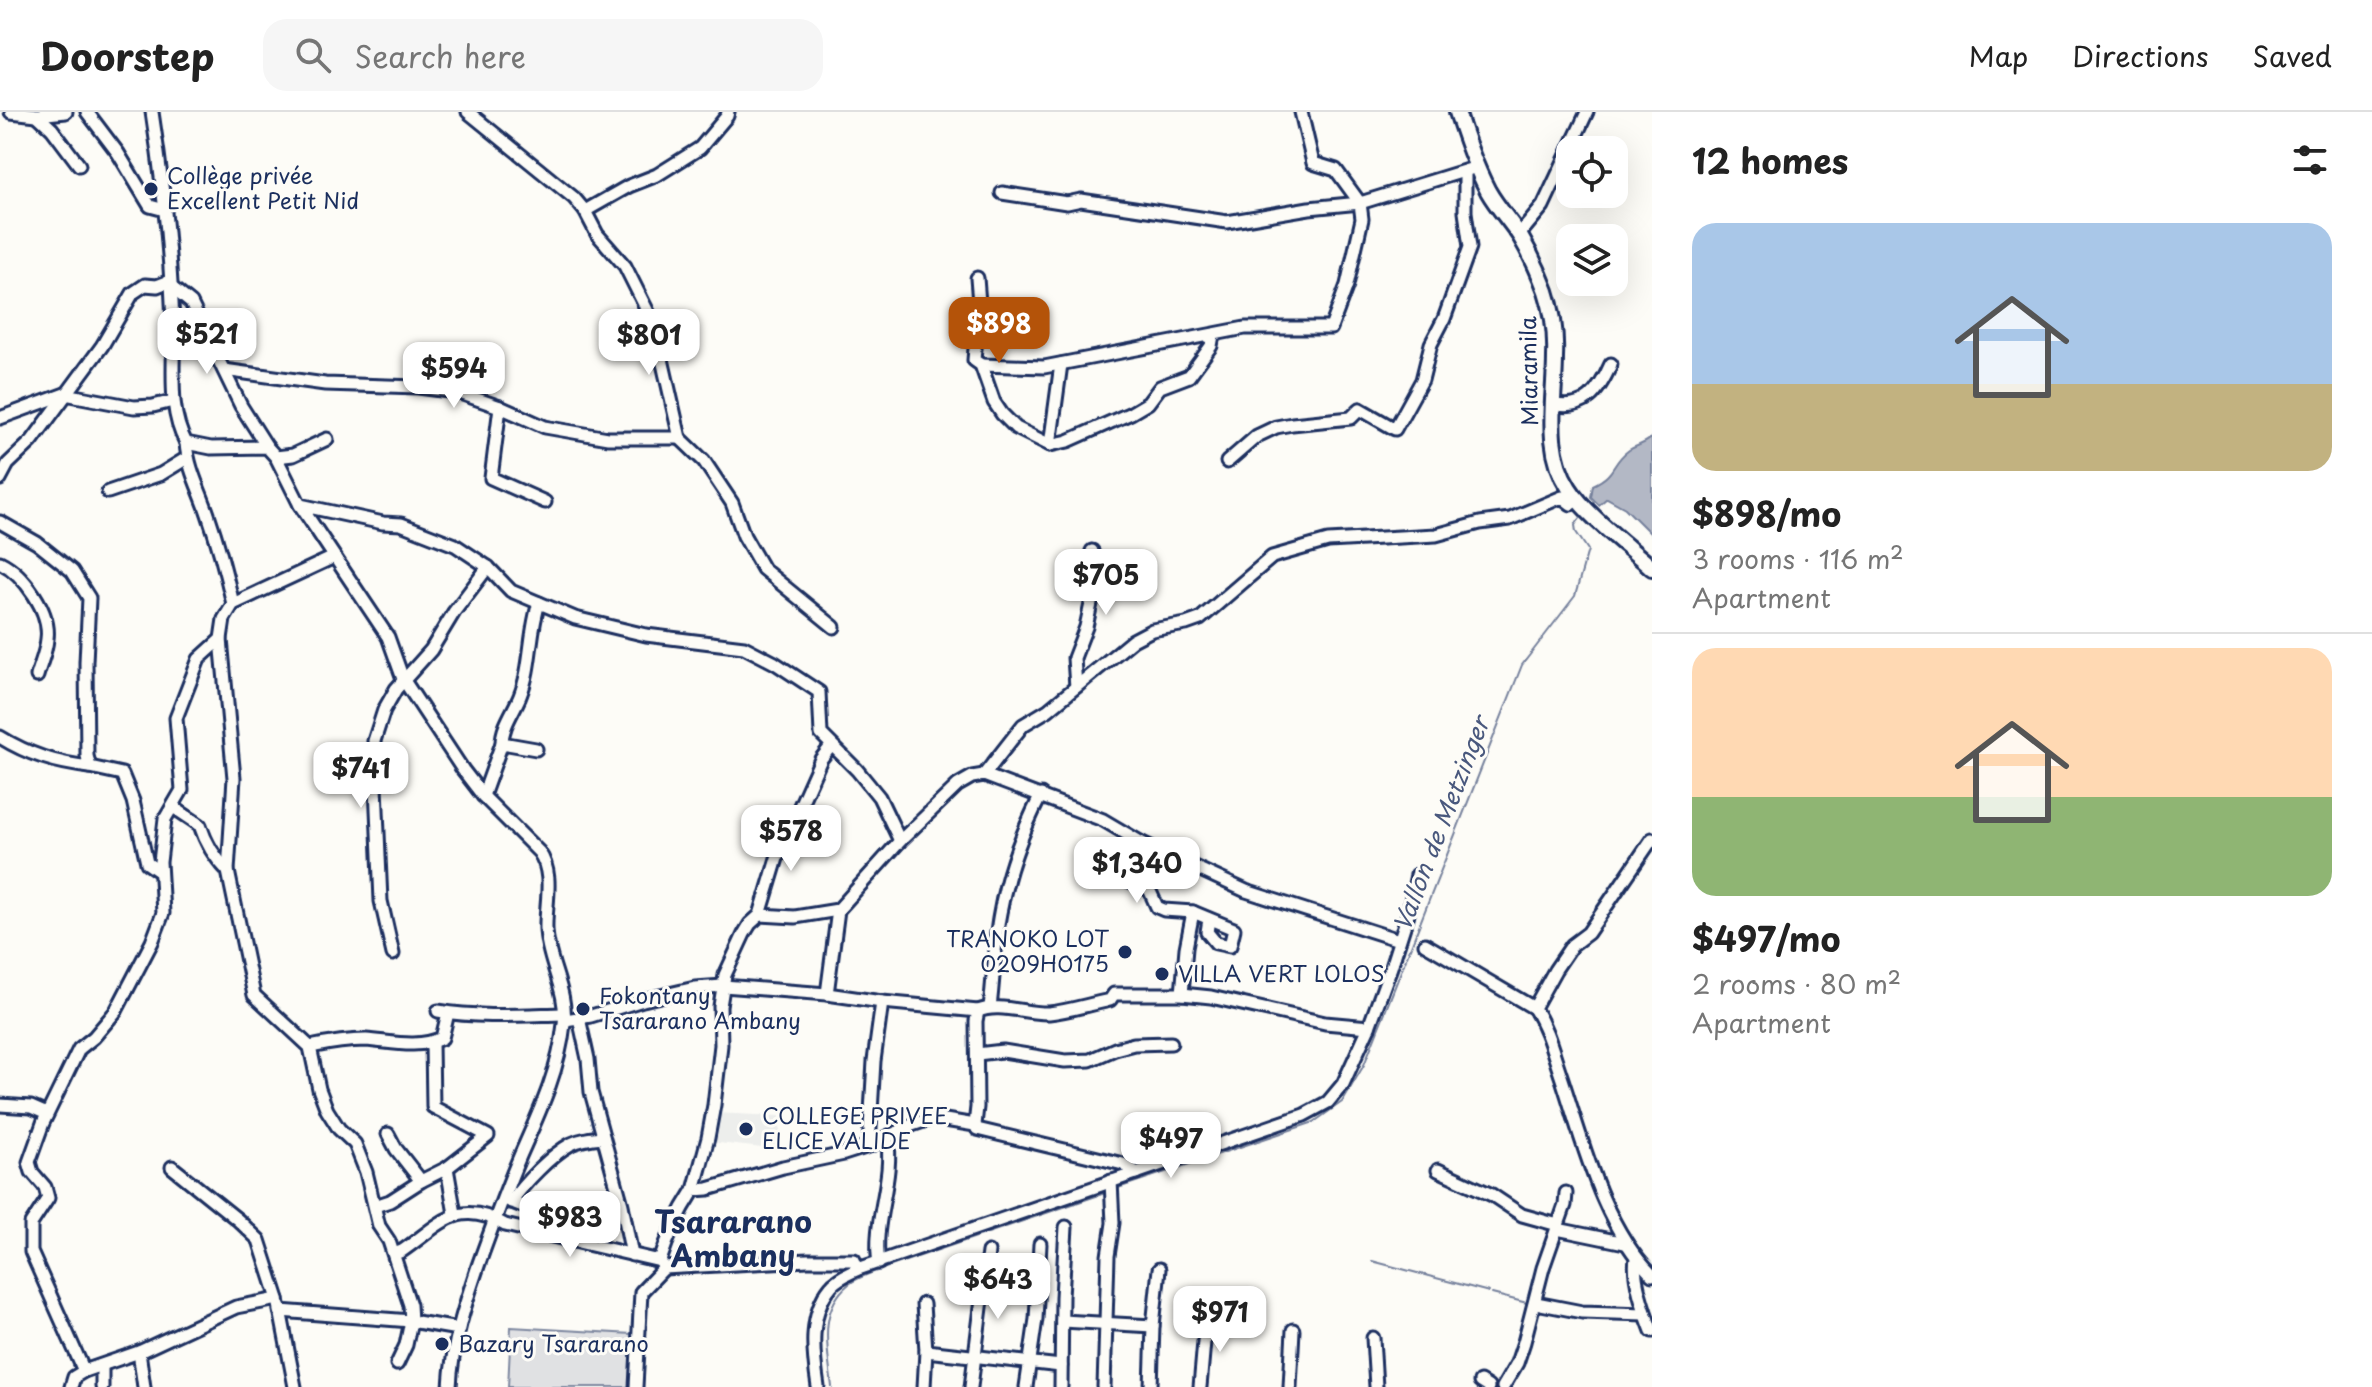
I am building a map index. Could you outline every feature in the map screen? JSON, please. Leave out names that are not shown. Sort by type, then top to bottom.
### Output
[{"type":"main road","name":"Miaramila","points":[[1457,112],[1471,169],[1519,235],[1542,281],[1554,323],[1551,423],[1556,455],[1567,485],[1577,500]]},
{"type":"main road","points":[[1577,500],[1652,568]]},
{"type":"street","points":[[11,112],[37,115],[66,112]]},
{"type":"street","points":[[87,112],[118,153],[150,206],[165,210]]},
{"type":"street","points":[[152,112],[165,210],[173,327],[173,401],[178,429],[186,443],[187,458],[224,565],[233,604]]},
{"type":"street","points":[[468,112],[574,198],[597,234],[625,266],[654,324],[680,438],[704,461],[732,503],[744,536],[763,569],[834,627]]},
{"type":"street","points":[[585,211],[629,186],[657,175],[700,148],[728,112]]},
{"type":"street","points":[[977,278],[979,303],[974,360],[981,365],[1044,367],[1245,328],[1331,328],[1347,285],[1362,219],[1360,203],[1336,170],[1313,163],[1301,112]]},
{"type":"street","points":[[1519,235],[1543,206],[1587,112]]},
{"type":"street","points":[[37,115],[52,129],[79,165]]},
{"type":"street","points":[[1002,193],[1067,203],[1081,200],[1227,222],[1360,203],[1471,169],[1465,212],[1470,247],[1444,319],[1431,344],[1422,380],[1395,429],[1360,409],[1351,418],[1276,427],[1257,436],[1227,462]]},
{"type":"street","points":[[170,283],[191,303],[241,406],[276,457],[300,505],[388,637],[403,679],[483,796],[544,860],[548,877],[547,942],[563,995],[565,1017],[560,1049],[551,1082],[507,1200],[495,1219],[458,1329],[450,1387]]},
{"type":"street","points":[[0,479],[8,464],[32,441],[102,346],[133,293],[145,285],[170,283]]},
{"type":"street","points":[[981,365],[994,402],[1002,414],[1016,428],[1050,445],[1068,441],[1131,413],[1148,403],[1160,387],[1189,376],[1211,346],[1213,335]]},
{"type":"street","points":[[1050,445],[1061,364]]},
{"type":"street","points":[[1552,404],[1570,406],[1594,396],[1611,364]]},
{"type":"street","points":[[224,370],[325,384],[418,387],[457,392],[545,427],[608,438],[680,438]]},
{"type":"street","points":[[0,418],[65,394],[134,407],[173,401]]},
{"type":"street","points":[[500,407],[491,478],[545,502]]},
{"type":"street","points":[[276,457],[293,455],[327,439]]},
{"type":"street","points":[[186,443],[211,448],[267,447]]},
{"type":"street","points":[[108,492],[161,474],[187,458]]},
{"type":"street","points":[[984,775],[1023,725],[1048,710],[1143,635],[1200,619],[1272,557],[1328,541],[1436,535],[1480,523],[1510,519],[1562,497],[1571,504],[1577,500]]},
{"type":"street","points":[[300,505],[401,524],[455,545],[488,567],[511,591],[575,618],[618,629],[744,647],[775,663],[819,692],[821,734],[879,797],[900,841]]},
{"type":"street","points":[[0,522],[37,543],[72,571],[89,598],[86,662],[87,756],[90,767]]},
{"type":"street","points":[[1076,687],[1074,658],[1086,627],[1097,576],[1092,551]]},
{"type":"street","points":[[334,557],[233,604],[224,619],[221,639],[234,778],[228,871],[254,995],[310,1047],[323,1099],[339,1129],[355,1144],[366,1172],[379,1226],[389,1241],[410,1305],[411,1321],[406,1345],[397,1364]]},
{"type":"street","points":[[0,562],[11,568],[33,591],[42,614],[48,637],[37,676]]},
{"type":"street","points":[[393,954],[379,879],[374,741],[384,710],[403,679],[416,669],[431,650],[454,612],[488,567]]},
{"type":"street","points":[[483,796],[502,743],[502,734],[522,692],[539,603]]},
{"type":"street","points":[[84,1371],[31,1252],[31,1224],[48,1198],[45,1187],[32,1172],[29,1162],[47,1114],[79,1049],[116,1011],[152,942],[163,913],[160,872],[165,819],[182,790],[176,718],[199,659],[221,639]]},
{"type":"street","points":[[0,737],[34,756],[122,774],[133,801],[147,863],[160,872]]},
{"type":"street","points":[[502,743],[536,749]]},
{"type":"street","points":[[636,1387],[641,1292],[662,1265],[676,1219],[694,1190],[708,1138],[721,1045],[725,975],[744,934],[760,915],[778,855],[821,759],[831,746]]},
{"type":"street","points":[[827,994],[838,910],[900,841],[958,785],[972,777],[984,775],[1103,820],[1142,843],[1246,891],[1399,940]]},
{"type":"street","points":[[1041,795],[1028,821],[1004,891],[984,1009],[976,1021],[975,1125],[977,1129],[1123,1164],[1137,1173]]},
{"type":"street","points":[[173,807],[200,825],[214,857],[228,871]]},
{"type":"street","points":[[1534,1008],[1572,945],[1588,933],[1652,839]]},
{"type":"street","points":[[1142,843],[1125,879],[1149,889],[1157,907],[1193,912],[1209,919]]},
{"type":"street","points":[[818,1387],[814,1339],[821,1303],[832,1284],[858,1269],[1304,1115],[1328,1102],[1343,1084],[1369,1027],[1408,914],[1417,875]]},
{"type":"street","points":[[760,915],[795,917],[838,910]]},
{"type":"street","points":[[1182,994],[1193,912]]},
{"type":"street","points":[[1425,944],[1534,1008],[1547,1031],[1595,1174],[1625,1243],[1652,1275]]},
{"type":"street","points":[[310,1047],[346,1041],[432,1042],[442,1038],[443,1012],[579,1018],[695,988],[723,986],[827,994],[882,1002],[1049,1013],[1110,1000],[1114,994],[1182,994],[1211,997],[1325,1023],[1369,1027]]},
{"type":"street","points":[[869,1146],[874,1061],[882,1002]]},
{"type":"street","points":[[579,1018],[591,1092],[622,1205],[632,1255]]},
{"type":"street","points":[[375,1206],[390,1201],[447,1168],[488,1136],[433,1107],[432,1042]]},
{"type":"street","points":[[977,1054],[1003,1051],[1065,1061],[1090,1060],[1134,1044],[1171,1043]]},
{"type":"street","points":[[0,1105],[31,1107],[47,1114]]},
{"type":"street","points":[[694,1190],[844,1154],[933,1118],[975,1125]]},
{"type":"street","points":[[388,1134],[421,1181]]},
{"type":"street","points":[[507,1200],[573,1143],[603,1137]]},
{"type":"street","points":[[879,1263],[877,1254],[890,1149],[887,1137]]},
{"type":"street","points":[[172,1167],[259,1240],[279,1305],[295,1387]]},
{"type":"street","points":[[447,1168],[455,1214]]},
{"type":"street","points":[[1438,1170],[1507,1203],[1522,1215],[1625,1243]]},
{"type":"street","points":[[1104,1387],[1108,1256],[1113,1223],[1111,1181]]},
{"type":"street","points":[[1503,1387],[1517,1363],[1566,1193]]},
{"type":"street","points":[[507,1200],[545,1215]]},
{"type":"street","points":[[394,1254],[455,1214],[483,1214],[505,1225],[662,1265],[854,1260],[858,1269]]},
{"type":"street","points":[[1061,1387],[1066,1227]]},
{"type":"street","points":[[1026,1387],[1036,1319],[1040,1244]]},
{"type":"street","points":[[971,1387],[988,1252]]},
{"type":"street","points":[[1636,1259],[1635,1268],[1645,1314],[1652,1331]]},
{"type":"street","points":[[1151,1387],[1159,1269]]},
{"type":"street","points":[[1536,1303],[1582,1312],[1645,1314]]},
{"type":"street","points":[[923,1304],[926,1351],[924,1387]]},
{"type":"street","points":[[71,1387],[74,1377],[84,1371],[139,1352],[236,1307],[279,1305],[458,1329]]},
{"type":"street","points":[[1200,1387],[1206,1319]]},
{"type":"street","points":[[1062,1321],[1153,1326]]},
{"type":"street","points":[[1290,1387],[1293,1330]]},
{"type":"street","points":[[1373,1338],[1376,1387]]},
{"type":"street","points":[[926,1351],[1061,1366]]},
{"type":"street","points":[[139,1352],[144,1387]]},
{"type":"street","points":[[102,1366],[102,1387]]},
{"type":"shaded area","points":[[1652,437],[1652,535],[1625,508],[1607,498],[1599,505],[1591,497],[1593,485],[1606,477],[1623,455]]},
{"type":"shaded area","name":"COLLEGE PRIVEE ELICE VALIDE","points":[[715,1113],[780,1116],[780,1150],[710,1142]]},
{"type":"shaded area","points":[[511,1327],[632,1334],[631,1387],[508,1387]]},
{"type":"waterway","name":"Vallon de Metzinger","points":[[1115,1189],[1314,1122],[1342,1102],[1364,1065],[1522,665],[1575,596],[1588,550],[1576,532],[1575,525],[1582,516]]},
{"type":"waterway","name":"Vallon de Metzinger","points":[[832,1387],[827,1345],[829,1319],[832,1306],[849,1284],[879,1270],[1105,1193]]},
{"type":"waterway","points":[[1372,1261],[1489,1292]]},
{"type":"waterway","points":[[1492,1294],[1527,1303]]},
{"type":"place","name":"Collège privée Excellent Petit Nid","points":[[151,189]]},
{"type":"place","name":"TRANOKO LOT 0209H0175","points":[[1125,952]]},
{"type":"place","name":"VILLA VERT LOLOS","points":[[1162,974]]},
{"type":"place","name":"Fokontany Tsararano Ambany","points":[[583,1009]]},
{"type":"place","name":"COLLEGE PRIVEE ELICE VALIDE","points":[[746,1129]]},
{"type":"place","name":"Bazary Tsararano","points":[[442,1344]]},
{"type":"district","name":"Tsararano Ambany","points":[[733,1240]]}]
